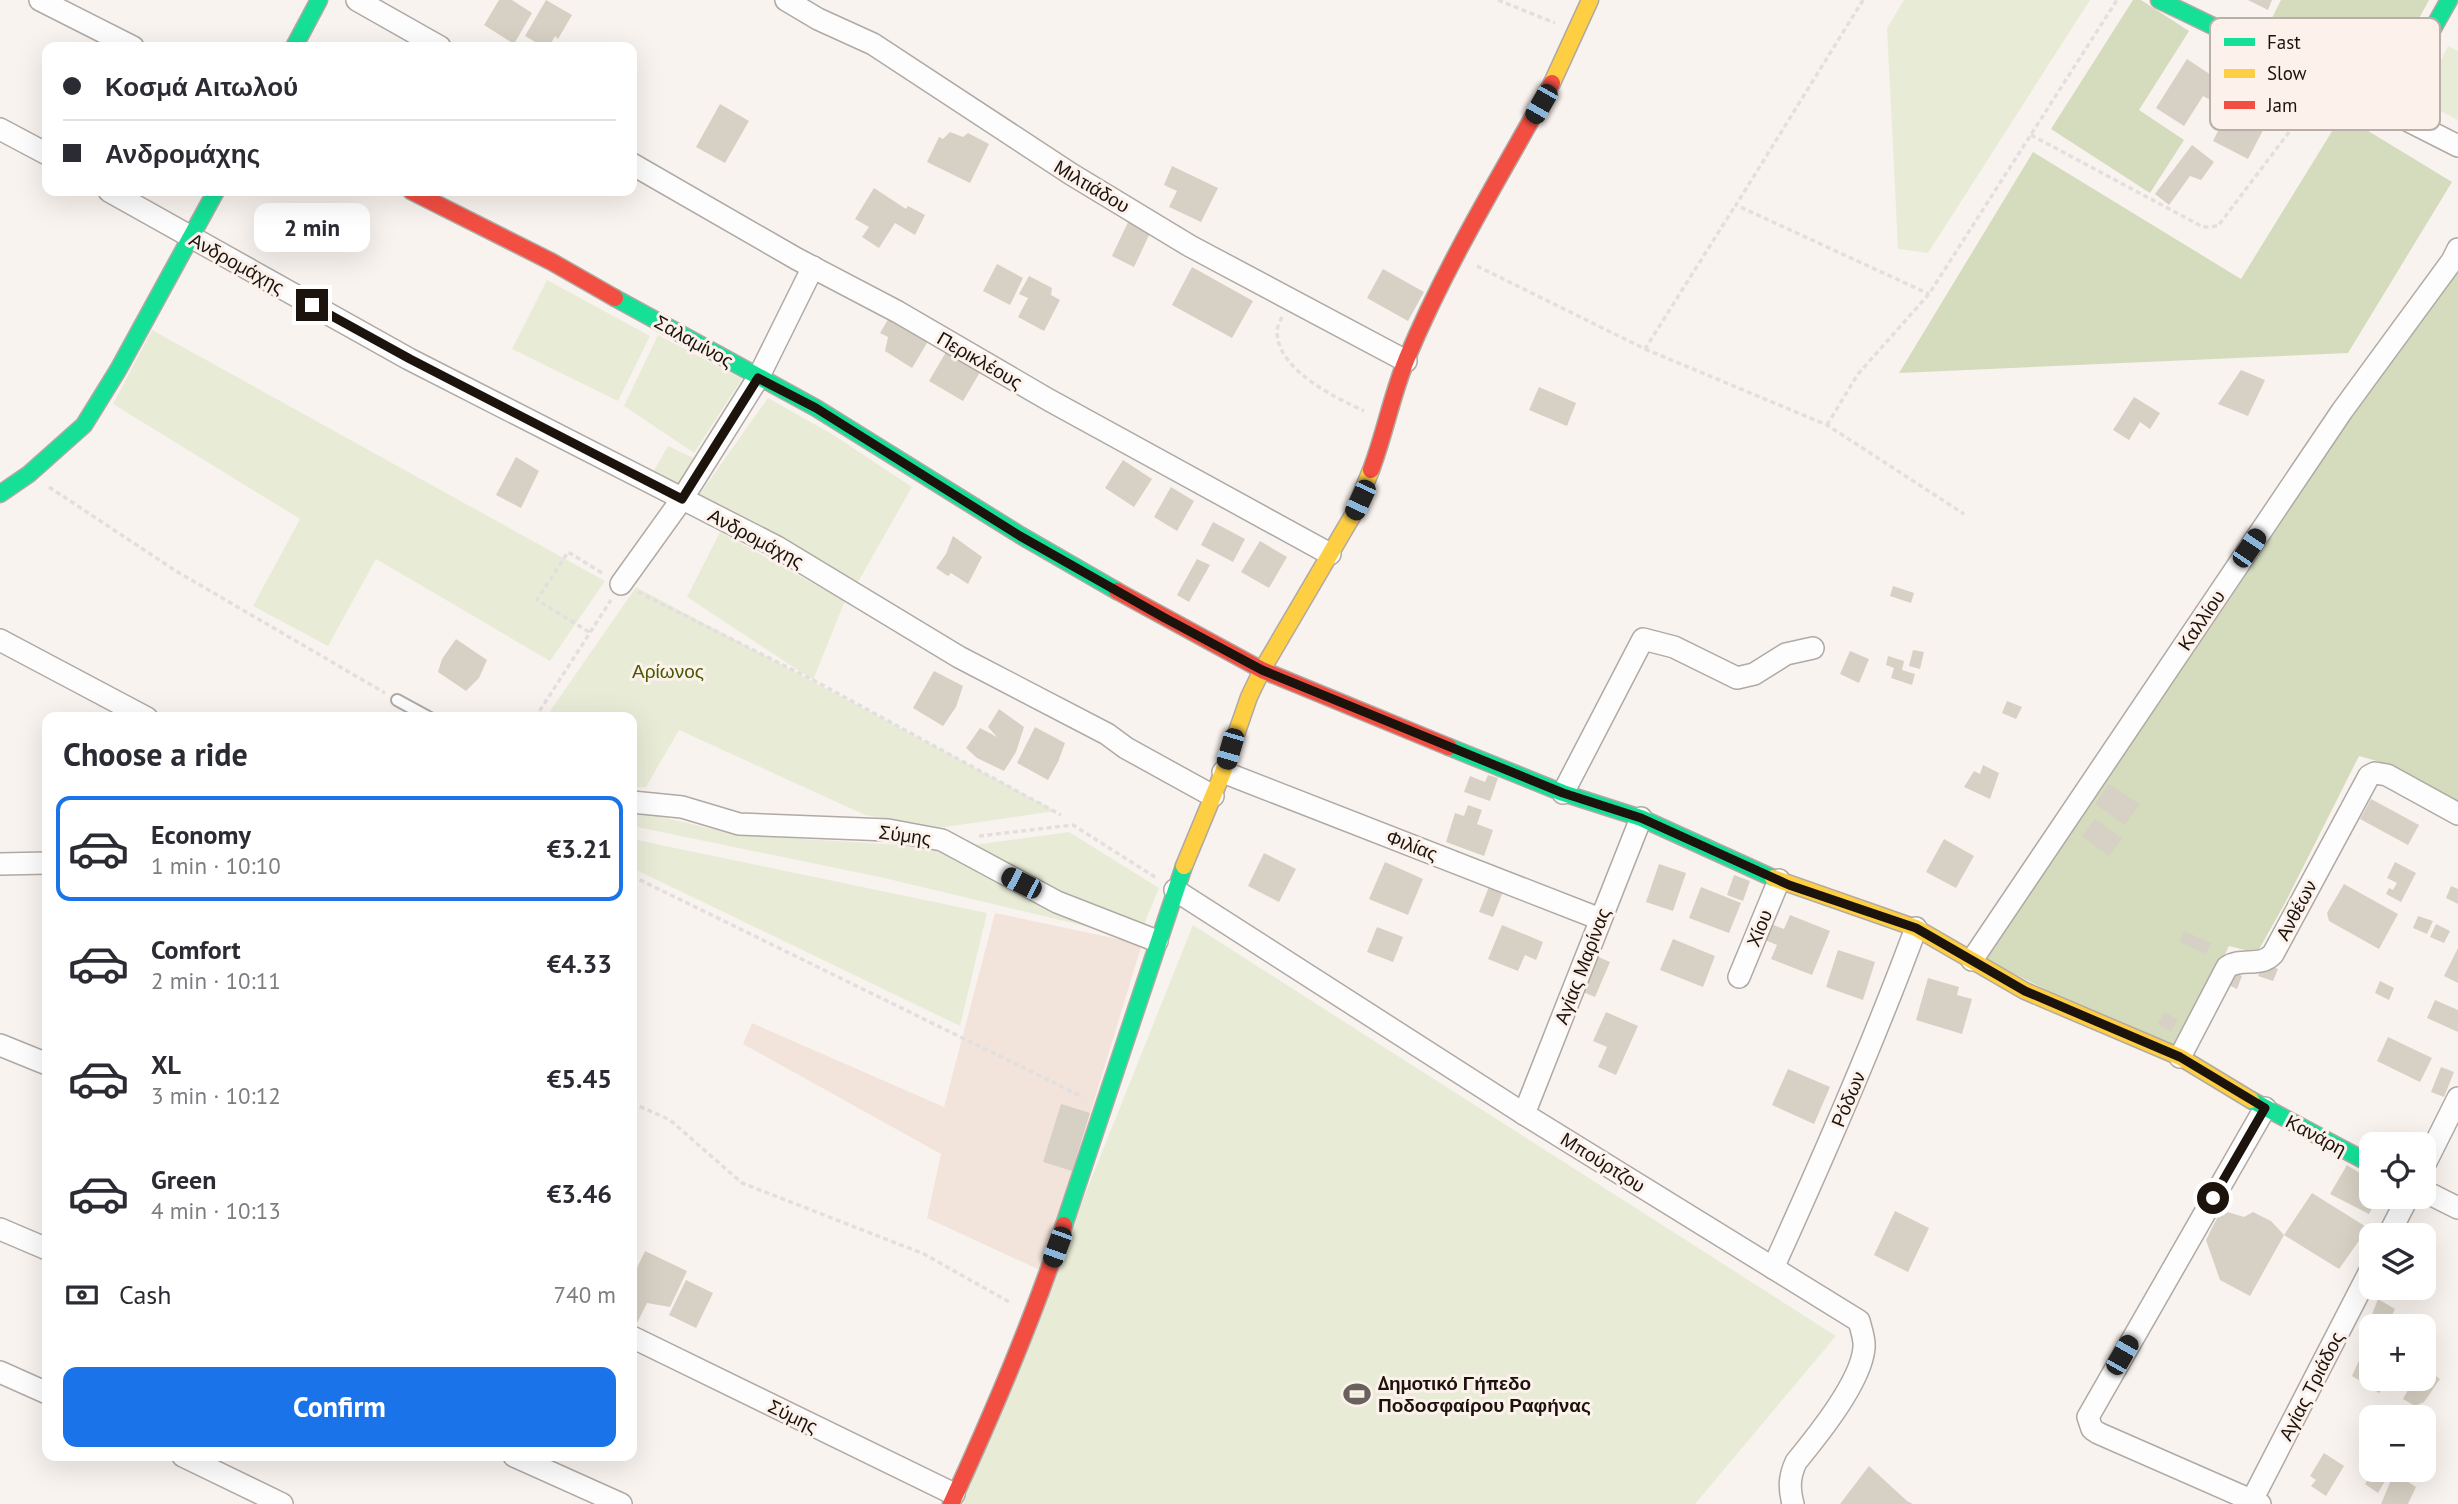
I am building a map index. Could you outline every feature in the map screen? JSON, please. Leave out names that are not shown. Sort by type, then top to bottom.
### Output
[{"type":"street","points":[[40,0],[123,42]]},
{"type":"street","points":[[297,42],[319,0]]},
{"type":"street","points":[[357,0],[431,42]]},
{"type":"street","name":"Μιλτιάδου","points":[[786,0],[818,19],[873,44],[1071,174],[1190,246],[1406,361]]},
{"type":"street","points":[[953,1499],[986,1427],[1057,1247],[1157,941],[1223,772],[1249,697],[1360,500],[1406,361],[1456,255],[1553,82],[1590,0]]},
{"type":"street","points":[[2159,0],[2210,24]]},
{"type":"street","points":[[2439,18],[2449,0]]},
{"type":"street","points":[[0,129],[42,152]]},
{"type":"street","points":[[2426,130],[2458,146]]},
{"type":"street","name":"Περικλέους","points":[[637,167],[1049,400],[1330,554]]},
{"type":"street","name":"Ανδρομάχης","points":[[118,196],[410,359],[777,547],[959,657],[1107,734],[1126,748],[1213,796]]},
{"type":"street","points":[[0,494],[29,474],[84,425],[118,370],[213,196]]},
{"type":"street","name":"Σαλαμίνος","points":[[421,196],[552,262],[816,408],[1020,536],[1262,670]]},
{"type":"street","name":"Καλλίου","points":[[1972,960],[2342,411],[2452,261],[2458,249]]},
{"type":"street","points":[[621,584],[682,499],[758,378],[813,267]]},
{"type":"street","points":[[1563,793],[1643,639],[1674,647],[1737,678],[1754,674],[1786,654],[1813,648]]},
{"type":"street","points":[[0,640],[136,712]]},
{"type":"street","name":"Κανάρη","points":[[1262,670],[1563,793],[1641,818],[1789,885],[1916,928],[2025,991],[2180,1057],[2265,1108],[2359,1158]]},
{"type":"street","name":"Φιλίας","points":[[1223,772],[1600,919]]},
{"type":"street","name":"Ανθέων","points":[[2180,1057],[2227,967],[2238,962],[2263,962],[2273,954],[2365,781],[2375,774],[2387,775],[2458,814]]},
{"type":"street","name":"Σύμης","points":[[637,802],[682,807],[739,824],[888,830],[942,840],[1057,902],[1157,941]]},
{"type":"street","name":"Αγίας Μαρίνας","points":[[1524,1114],[1641,818]]},
{"type":"street","points":[[0,864],[42,863]]},
{"type":"street","name":"Χίου","points":[[1738,977],[1779,880]]},
{"type":"street","name":"Μπούρτζου","points":[[1175,890],[1524,1114],[1859,1321],[1864,1345],[1861,1363],[1842,1399],[1796,1462],[1789,1485],[1793,1504]]},
{"type":"street","name":"Ρόδων","points":[[1773,1268],[1843,1113],[1916,928]]},
{"type":"street","points":[[0,1045],[42,1062]]},
{"type":"street","points":[[2436,1142],[2458,1098]]},
{"type":"street","points":[[2254,1503],[2092,1429],[2088,1417],[2265,1108]]},
{"type":"street","points":[[2436,1197],[2458,1208]]},
{"type":"street","points":[[0,1228],[42,1247]]},
{"type":"street","name":"Αγίας Τριάδος","points":[[2254,1503],[2359,1293]]},
{"type":"street","name":"Σύμης","points":[[637,1340],[953,1499]]},
{"type":"street","points":[[0,1371],[42,1391]]},
{"type":"street","points":[[193,1461],[282,1504]]},
{"type":"street","points":[[525,1461],[621,1504]]},
{"type":"lane","points":[[397,700],[419,712]]},
{"type":"path","points":[[1498,0],[1577,32]]},
{"type":"path","points":[[1645,349],[1863,0]]},
{"type":"path","points":[[1827,425],[1858,374],[1929,294],[2117,0]]},
{"type":"path","points":[[2031,135],[2203,227],[2218,226],[2291,130]]},
{"type":"path","points":[[1735,205],[1929,294]]},
{"type":"path","points":[[1456,255],[1645,349],[1827,425],[1964,514]]},
{"type":"path","points":[[1290,299],[1276,331],[1282,351],[1299,373],[1337,398],[1387,420]]},
{"type":"path","points":[[29,474],[176,571],[397,700]]},
{"type":"path","points":[[589,632],[537,600],[568,552],[621,584],[813,680],[1061,815]]},
{"type":"path","points":[[539,712],[621,584]]},
{"type":"path","points":[[942,840],[1073,825],[1175,890]]},
{"type":"path","points":[[637,878],[1104,1107]]},
{"type":"path","points":[[637,1105],[670,1120],[742,1183],[924,1254],[1031,1314]]},
{"type":"shaded area","points":[[995,913],[1142,944],[1042,1271],[927,1218],[941,1154],[743,1044],[752,1023],[944,1107]]},
{"type":"green space","points":[[1904,0],[2090,0],[1928,253],[1898,249],[1887,28]]},
{"type":"green space","points":[[2133,0],[2141,0],[2189,31],[2139,110],[2184,140],[2150,193],[2051,129]]},
{"type":"green space","points":[[2281,0],[2429,0],[2419,18],[2272,18]]},
{"type":"green space","points":[[2448,46],[2458,51],[2458,120],[2440,111],[2440,62]]},
{"type":"green space","points":[[2333,130],[2367,130],[2452,182],[2348,353],[1899,373],[2033,152],[2241,279]]},
{"type":"green space","points":[[2458,265],[2458,805],[2377,761],[2359,756],[2257,953],[2229,946],[2175,1055],[1983,958],[2339,424]]},
{"type":"green space","points":[[547,280],[650,336],[618,401],[512,349]]},
{"type":"green space","points":[[152,330],[605,581],[550,661],[376,559],[328,646],[253,606],[300,519],[113,404]]},
{"type":"green space","points":[[658,335],[742,379],[694,453],[624,406]]},
{"type":"green space","points":[[768,398],[832,434],[912,487],[858,582],[699,495]]},
{"type":"green space","points":[[668,446],[698,460],[679,489],[652,474]]},
{"type":"green space","points":[[720,532],[845,601],[813,680],[687,597]]},
{"type":"green space","name":"Αρίωνος","points":[[636,587],[1055,811],[938,828],[865,815],[679,730],[646,787],[637,788],[637,712],[549,712]]},
{"type":"green space","points":[[637,813],[739,835],[938,847],[1085,926],[884,878],[637,827]]},
{"type":"green space","points":[[1069,832],[1159,888],[1143,927],[1050,891],[966,846]]},
{"type":"green space","points":[[637,840],[987,913],[960,1026],[637,870]]},
{"type":"green space","points":[[1193,925],[1836,1336],[1695,1504],[961,1504]]},
{"type":"building","points":[[499,0],[512,0],[532,13],[515,42],[484,25]]},
{"type":"building","points":[[546,0],[572,15],[558,39],[555,36],[552,42],[535,42],[525,36]]},
{"type":"building","points":[[2248,0],[2272,0],[2268,10]]},
{"type":"building","points":[[2187,59],[2210,74],[2210,100],[2203,96],[2184,126],[2156,108]]},
{"type":"building","points":[[720,104],[749,121],[725,163],[696,147]]},
{"type":"building","points":[[2218,130],[2263,130],[2248,159],[2213,141]]},
{"type":"building","points":[[950,132],[963,137],[968,133],[989,144],[970,183],[927,162],[939,137],[943,139]]},
{"type":"building","points":[[2192,145],[2214,162],[2201,180],[2190,176],[2169,205],[2155,194]]},
{"type":"building","points":[[1172,166],[1218,188],[1201,222],[1169,207],[1177,191],[1164,185]]},
{"type":"building","points":[[874,188],[906,209],[908,206],[925,215],[915,235],[895,223],[879,248],[862,237],[869,227],[855,219]]},
{"type":"building","points":[[1129,220],[1151,231],[1134,267],[1112,256]]},
{"type":"building","points":[[997,264],[1023,278],[1010,305],[983,291]]},
{"type":"building","points":[[1192,267],[1253,301],[1232,338],[1172,305]]},
{"type":"building","points":[[1383,269],[1424,292],[1408,321],[1367,298]]},
{"type":"building","points":[[1029,276],[1052,288],[1051,295],[1060,300],[1044,331],[1018,317],[1028,298],[1019,294]]},
{"type":"building","points":[[889,318],[930,338],[912,368],[885,351],[888,337],[880,333]]},
{"type":"building","points":[[949,347],[983,367],[963,401],[929,381]]},
{"type":"building","points":[[2241,370],[2265,380],[2248,416],[2218,404]]},
{"type":"building","points":[[1539,387],[1576,403],[1567,426],[1529,410]]},
{"type":"building","points":[[2134,397],[2160,413],[2150,429],[2140,422],[2129,440],[2113,430]]},
{"type":"building","points":[[516,457],[539,471],[521,508],[496,495]]},
{"type":"building","points":[[1123,460],[1152,479],[1134,507],[1105,488]]},
{"type":"building","points":[[1171,487],[1194,501],[1177,531],[1154,517]]},
{"type":"building","points":[[1213,522],[1245,539],[1233,562],[1201,545]]},
{"type":"building","points":[[953,536],[982,557],[968,584],[951,573],[948,576],[936,568],[946,554]]},
{"type":"building","points":[[1260,541],[1287,557],[1269,588],[1241,572]]},
{"type":"building","points":[[1197,559],[1210,565],[1189,602],[1177,595]]},
{"type":"building","points":[[1893,586],[1914,593],[1911,603],[1890,596]]},
{"type":"building","points":[[456,639],[487,660],[479,678],[466,691],[438,672],[442,659]]},
{"type":"building","points":[[1913,650],[1924,652],[1920,669],[1909,666]]},
{"type":"building","points":[[1850,651],[1869,659],[1859,683],[1840,674]]},
{"type":"building","points":[[1888,656],[1904,661],[1902,670],[1915,674],[1912,685],[1891,678],[1894,668],[1886,665]]},
{"type":"building","points":[[934,671],[963,686],[956,707],[943,726],[913,708]]},
{"type":"building","points":[[2007,701],[2022,707],[2016,719],[2002,713]]},
{"type":"building","points":[[999,709],[1024,727],[1016,752],[1004,771],[977,758],[966,748],[980,728],[997,737],[988,727]]},
{"type":"building","points":[[1035,727],[1065,743],[1048,780],[1017,763]]},
{"type":"building","points":[[1983,765],[1999,773],[1990,799],[1964,787],[1974,771],[1980,774]]},
{"type":"building","points":[[1488,775],[1498,778],[1490,801],[1464,792],[1470,776],[1485,782]]},
{"type":"building","points":[[2109,784],[2139,804],[2125,825],[2095,804]]},
{"type":"building","points":[[2371,799],[2419,825],[2408,845],[2360,819]]},
{"type":"building","points":[[1468,805],[1482,810],[1477,824],[1493,830],[1484,856],[1446,842],[1455,813],[1464,816]]},
{"type":"building","points":[[2095,819],[2122,839],[2109,856],[2082,836]]},
{"type":"building","points":[[1944,839],[1974,856],[1956,888],[1926,872]]},
{"type":"building","points":[[1264,853],[1296,869],[1279,902],[1248,886]]},
{"type":"building","points":[[1385,862],[1423,879],[1408,915],[1369,899]]},
{"type":"building","points":[[2395,862],[2416,873],[2401,902],[2386,894],[2389,888],[2393,890],[2397,883],[2387,878]]},
{"type":"building","points":[[1659,864],[1686,873],[1673,911],[1646,902]]},
{"type":"building","points":[[1734,875],[1750,881],[1743,901],[1727,895]]},
{"type":"building","points":[[1490,884],[1504,889],[1493,917],[1479,912]]},
{"type":"building","points":[[2344,884],[2398,914],[2379,949],[2329,921],[2327,913]]},
{"type":"building","points":[[2451,886],[2458,889],[2458,904],[2446,898]]},
{"type":"building","points":[[1701,887],[1741,903],[1729,933],[1689,918]]},
{"type":"building","points":[[1790,915],[1830,931],[1812,975],[1771,959],[1777,945],[1765,940],[1771,924],[1784,929]]},
{"type":"building","points":[[2418,916],[2433,921],[2427,934],[2413,928]]},
{"type":"building","points":[[2436,924],[2450,931],[2444,943],[2430,937]]},
{"type":"building","points":[[1502,925],[1543,942],[1536,960],[1525,955],[1518,971],[1488,959]]},
{"type":"building","points":[[1377,927],[1403,937],[1393,962],[1367,952]]},
{"type":"building","points":[[2184,931],[2211,943],[2206,954],[2180,942]]},
{"type":"building","points":[[1673,939],[1715,956],[1703,987],[1660,970]]},
{"type":"building","points":[[2458,948],[2458,983],[2444,976]]},
{"type":"building","points":[[1838,950],[1875,962],[1863,1000],[1826,987]]},
{"type":"building","points":[[1596,956],[1610,962],[1595,997],[1583,992]]},
{"type":"building","points":[[2263,963],[2278,969],[2273,981],[2258,976]]},
{"type":"building","points":[[2228,970],[2242,976],[2237,989],[2223,982]]},
{"type":"building","points":[[1928,978],[1959,987],[1957,995],[1972,999],[1962,1034],[1916,1020]]},
{"type":"building","points":[[2380,981],[2394,988],[2389,1000],[2375,993]]},
{"type":"building","points":[[2435,1000],[2458,1010],[2458,1032],[2427,1018]]},
{"type":"building","points":[[1606,1012],[1638,1026],[1616,1075],[1598,1067],[1607,1047],[1593,1041]]},
{"type":"building","points":[[2165,1012],[2178,1020],[2171,1032],[2158,1024]]},
{"type":"building","points":[[2388,1037],[2432,1058],[2420,1082],[2377,1061]]},
{"type":"building","points":[[2441,1067],[2454,1072],[2444,1097],[2431,1092]]},
{"type":"building","points":[[1788,1069],[1830,1087],[1814,1124],[1772,1105]]},
{"type":"building","points":[[1061,1104],[1090,1113],[1072,1171],[1043,1162]]},
{"type":"building","points":[[2347,1165],[2359,1172],[2359,1209],[2330,1194]]},
{"type":"building","points":[[2312,1193],[2360,1223],[2359,1241],[2339,1269],[2284,1235]]},
{"type":"building","points":[[2359,1209],[2372,1209],[2369,1214]]},
{"type":"building","points":[[2221,1210],[2244,1217],[2253,1212],[2271,1221],[2284,1235],[2250,1296],[2220,1280],[2206,1240]]},
{"type":"building","points":[[1895,1211],[1929,1228],[1908,1272],[1874,1255]]},
{"type":"building","points":[[645,1251],[687,1271],[670,1307],[647,1303],[637,1323],[637,1268]]},
{"type":"building","points":[[686,1280],[713,1293],[696,1328],[669,1315]]},
{"type":"building","points":[[2378,1300],[2395,1309],[2393,1314],[2372,1314]]},
{"type":"building","points":[[2359,1360],[2359,1380],[2352,1376]]},
{"type":"building","points":[[2407,1391],[2432,1391],[2424,1402],[2417,1405],[2403,1399]]},
{"type":"building","points":[[2324,1453],[2344,1466],[2326,1496],[2311,1486],[2316,1480],[2310,1476]]},
{"type":"building","points":[[1869,1466],[1907,1501],[1913,1504],[1840,1504]]},
{"type":"building","points":[[2366,1482],[2384,1482],[2378,1493],[2365,1484]]},
{"type":"building","points":[[2390,1482],[2408,1482],[2416,1487],[2408,1504],[2381,1504]]},
{"type":"traffic: fast","points":[[297,42],[319,0]]},
{"type":"traffic: fast","points":[[2159,0],[2210,25]]},
{"type":"traffic: fast","points":[[2439,18],[2449,0]]},
{"type":"traffic: fast","points":[[0,494],[29,474],[84,425],[118,370],[213,196]]},
{"type":"traffic: fast","points":[[615,298],[816,408],[1020,535],[1117,591]]},
{"type":"traffic: fast","points":[[1449,747],[1563,793],[1641,818],[1773,878]]},
{"type":"traffic: fast","points":[[1064,1225],[1184,866]]},
{"type":"traffic: fast","points":[[2251,1100],[2359,1158]]},
{"type":"traffic: slow","points":[[1552,83],[1590,0]]},
{"type":"traffic: slow","points":[[1184,866],[1223,772],[1249,697],[1262,670],[1353,515],[1371,470]]},
{"type":"traffic: slow","points":[[1773,878],[1916,928],[2025,991],[2180,1057],[2251,1100]]},
{"type":"traffic: jam","points":[[1371,470],[1402,372],[1423,322],[1476,218],[1552,83]]},
{"type":"traffic: jam","points":[[421,196],[552,262],[615,298]]},
{"type":"traffic: jam","points":[[1117,591],[1262,670],[1449,747]]},
{"type":"traffic: jam","points":[[951,1504],[1012,1366],[1064,1225]]},
{"type":"place","name":"Δημοτικό Γήπεδο Ποδοσφαίρου Ραφήνας","points":[[1357,1394]]},
{"type":"route","points":[[312,305],[410,359],[682,499],[758,378],[816,408],[1020,536],[1262,670],[1563,793],[1641,818],[1789,885],[1916,928],[2025,991],[2180,1057],[2265,1108],[2213,1198]]}]
